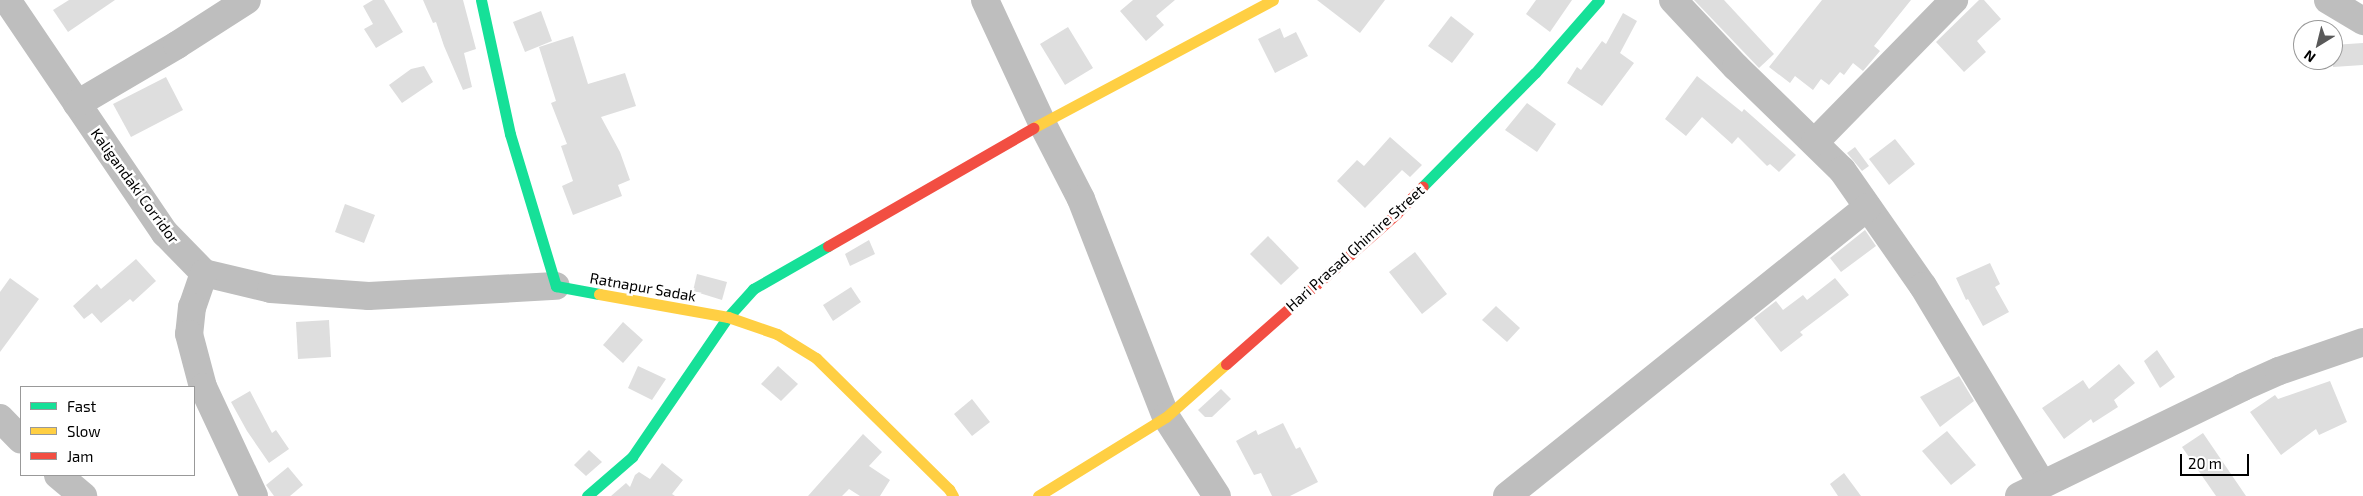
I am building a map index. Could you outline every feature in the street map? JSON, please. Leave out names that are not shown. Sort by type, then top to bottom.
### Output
[{"type":"street","name":"Kaligandaki Corridor","points":[[7,0],[165,233],[204,273]]},
{"type":"street","points":[[77,104],[177,46],[247,0]]},
{"type":"street","points":[[254,496],[203,387],[190,334],[192,308],[204,273],[271,289],[369,296],[556,286],[510,134],[481,0]]},
{"type":"street","points":[[985,0],[1042,123],[1081,199],[1166,417],[1216,496]]},
{"type":"street","points":[[587,496],[632,457],[728,317],[753,289],[1042,123],[1273,0]]},
{"type":"street","name":"Hari Prasad Ghimire Street","points":[[1038,496],[1166,417],[1397,213],[1535,73],[1599,0]]},
{"type":"street","points":[[1674,0],[1736,67],[1842,170],[1900,250],[1949,326],[2030,490],[2243,387],[2279,371],[2363,342]]},
{"type":"street","points":[[1815,142],[1954,0]]},
{"type":"street","points":[[2328,0],[2363,21]]},
{"type":"street","points":[[1507,496],[1868,207]]},
{"type":"street","name":"Ratnapur Sadak","points":[[556,286],[728,317],[777,334],[816,358],[949,489],[953,496]]},
{"type":"street","points":[[0,418],[20,439]]},
{"type":"street","points":[[59,476],[83,496]]},
{"type":"building","points":[[69,0],[115,0],[68,32],[53,10]]},
{"type":"building","points":[[373,0],[384,0],[403,32],[376,48],[364,29],[373,24],[363,6]]},
{"type":"building","points":[[423,0],[463,0],[476,49],[464,53],[472,87],[463,90],[436,22],[433,23]]},
{"type":"building","points":[[1133,0],[1175,0],[1156,16],[1164,25],[1146,41],[1120,11]]},
{"type":"building","points":[[1317,0],[1385,0],[1360,33]]},
{"type":"building","points":[[1536,0],[1572,0],[1550,32],[1526,14]]},
{"type":"building","points":[[1694,0],[1724,0],[1774,54],[1759,68]]},
{"type":"building","points":[[1822,0],[1911,0],[1874,46],[1880,51],[1863,71],[1853,63],[1844,75],[1840,72],[1829,85],[1821,79],[1813,90],[1795,76],[1790,83],[1769,67]]},
{"type":"building","points":[[1979,0],[1984,0],[2001,19],[1977,41],[1986,52],[1964,72],[1936,42]]},
{"type":"building","points":[[541,11],[552,41],[525,52],[513,22]]},
{"type":"building","points":[[1623,13],[1637,21],[1620,53],[1634,63],[1602,106],[1567,83],[1577,67],[1581,70],[1602,41],[1606,44]]},
{"type":"building","points":[[1451,16],[1474,34],[1452,63],[1428,46]]},
{"type":"building","points":[[1068,27],[1093,68],[1065,85],[1040,44]]},
{"type":"building","points":[[1280,28],[1284,38],[1296,32],[1308,56],[1275,73],[1258,39]]},
{"type":"building","points":[[573,36],[588,84],[625,73],[636,106],[601,117],[620,152],[630,180],[618,185],[622,196],[573,215],[562,186],[573,181],[561,146],[567,144],[551,103],[556,101],[539,47]]},
{"type":"building","points":[[2363,43],[2363,65],[2343,66],[2343,44]]},
{"type":"building","points":[[424,66],[433,82],[402,103],[389,85],[411,69]]},
{"type":"building","points":[[1697,76],[1742,112],[1744,109],[1796,155],[1779,172],[1770,164],[1767,166],[1738,137],[1732,144],[1702,117],[1686,136],[1665,119]]},
{"type":"building","points":[[166,77],[183,110],[131,137],[113,104]]},
{"type":"building","points":[[1527,103],[1556,124],[1537,152],[1505,130]]},
{"type":"building","points":[[1390,137],[1422,165],[1410,177],[1402,170],[1365,208],[1337,181],[1357,160],[1364,166]]},
{"type":"building","points":[[1895,139],[1915,164],[1889,185],[1869,159]]},
{"type":"building","points":[[1855,147],[1869,166],[1862,171],[1847,153]]},
{"type":"building","points":[[345,204],[375,215],[364,243],[335,232]]},
{"type":"building","points":[[1865,230],[1876,246],[1841,272],[1830,258]]},
{"type":"building","points":[[1268,236],[1299,268],[1281,285],[1250,254]]},
{"type":"building","points":[[869,240],[875,254],[850,266],[845,254]]},
{"type":"building","points":[[1415,252],[1447,294],[1422,314],[1389,272]]},
{"type":"building","points":[[136,259],[156,281],[133,302],[130,299],[101,323],[92,313],[84,319],[73,306],[97,284],[101,289]]},
{"type":"building","points":[[1990,263],[2000,284],[1995,287],[2009,312],[1983,326],[1968,299],[1966,300],[1956,278]]},
{"type":"building","points":[[697,274],[727,282],[722,300],[693,291]]},
{"type":"building","points":[[10,278],[39,299],[0,352],[0,292]]},
{"type":"building","points":[[1835,278],[1849,295],[1800,332],[1803,335],[1781,352],[1754,318],[1776,301],[1783,310],[1803,295],[1807,300]]},
{"type":"building","points":[[851,287],[861,302],[833,321],[823,305]]},
{"type":"building","points":[[1496,306],[1520,328],[1507,342],[1482,320]]},
{"type":"building","points":[[329,320],[331,357],[298,359],[296,322]]},
{"type":"building","points":[[623,322],[643,340],[623,363],[603,345]]},
{"type":"building","points":[[2157,350],[2175,377],[2160,388],[2144,361]]},
{"type":"building","points":[[2119,364],[2135,383],[2114,400],[2118,407],[2093,423],[2091,419],[2064,439],[2042,408],[2083,380],[2089,389]]},
{"type":"building","points":[[638,366],[666,379],[652,400],[628,388]]},
{"type":"building","points":[[778,366],[798,384],[781,401],[761,384]]},
{"type":"building","points":[[1959,376],[1974,401],[1940,427],[1920,397]]},
{"type":"building","points":[[2330,381],[2347,422],[2319,435],[2316,429],[2281,455],[2250,412],[2275,395],[2278,399]]},
{"type":"building","points":[[1221,389],[1231,399],[1212,417],[1205,417],[1198,410]]},
{"type":"building","points":[[250,391],[272,433],[276,430],[289,449],[269,463],[247,431],[231,402]]},
{"type":"building","points":[[972,399],[990,422],[972,436],[954,414]]},
{"type":"building","points":[[1283,423],[1296,449],[1300,447],[1318,482],[1290,496],[1272,496],[1261,473],[1254,475],[1236,441],[1256,430],[1258,435]]},
{"type":"building","points":[[1947,431],[1976,465],[1951,485],[1922,451]]},
{"type":"building","points":[[2203,433],[2246,496],[2216,496],[2182,447]]},
{"type":"building","points":[[863,434],[882,452],[869,466],[890,480],[880,496],[860,496],[849,489],[842,496],[808,496]]},
{"type":"building","points":[[589,450],[602,462],[586,476],[574,465]]},
{"type":"building","points":[[662,463],[683,480],[672,494],[675,496],[611,496],[626,483],[630,487],[635,475],[639,472],[650,479]]},
{"type":"building","points":[[288,467],[303,485],[290,496],[274,496],[266,485]]},
{"type":"building","points":[[1844,473],[1861,496],[1838,496],[1830,484]]},
{"type":"traffic: fast","points":[[481,0],[510,134],[556,286],[599,294]]},
{"type":"traffic: fast","points":[[1423,186],[1535,73],[1599,0]]},
{"type":"traffic: fast","points":[[587,496],[632,457],[728,317],[753,289],[828,246]]},
{"type":"traffic: slow","points":[[1033,128],[1273,0]]},
{"type":"traffic: slow","points":[[599,294],[728,317],[777,334],[816,358],[949,489],[953,496]]},
{"type":"traffic: slow","points":[[1038,496],[1166,417],[1226,364]]},
{"type":"traffic: jam","points":[[828,246],[1033,128]]},
{"type":"traffic: jam","points":[[1226,364],[1397,213],[1423,186]]}]
